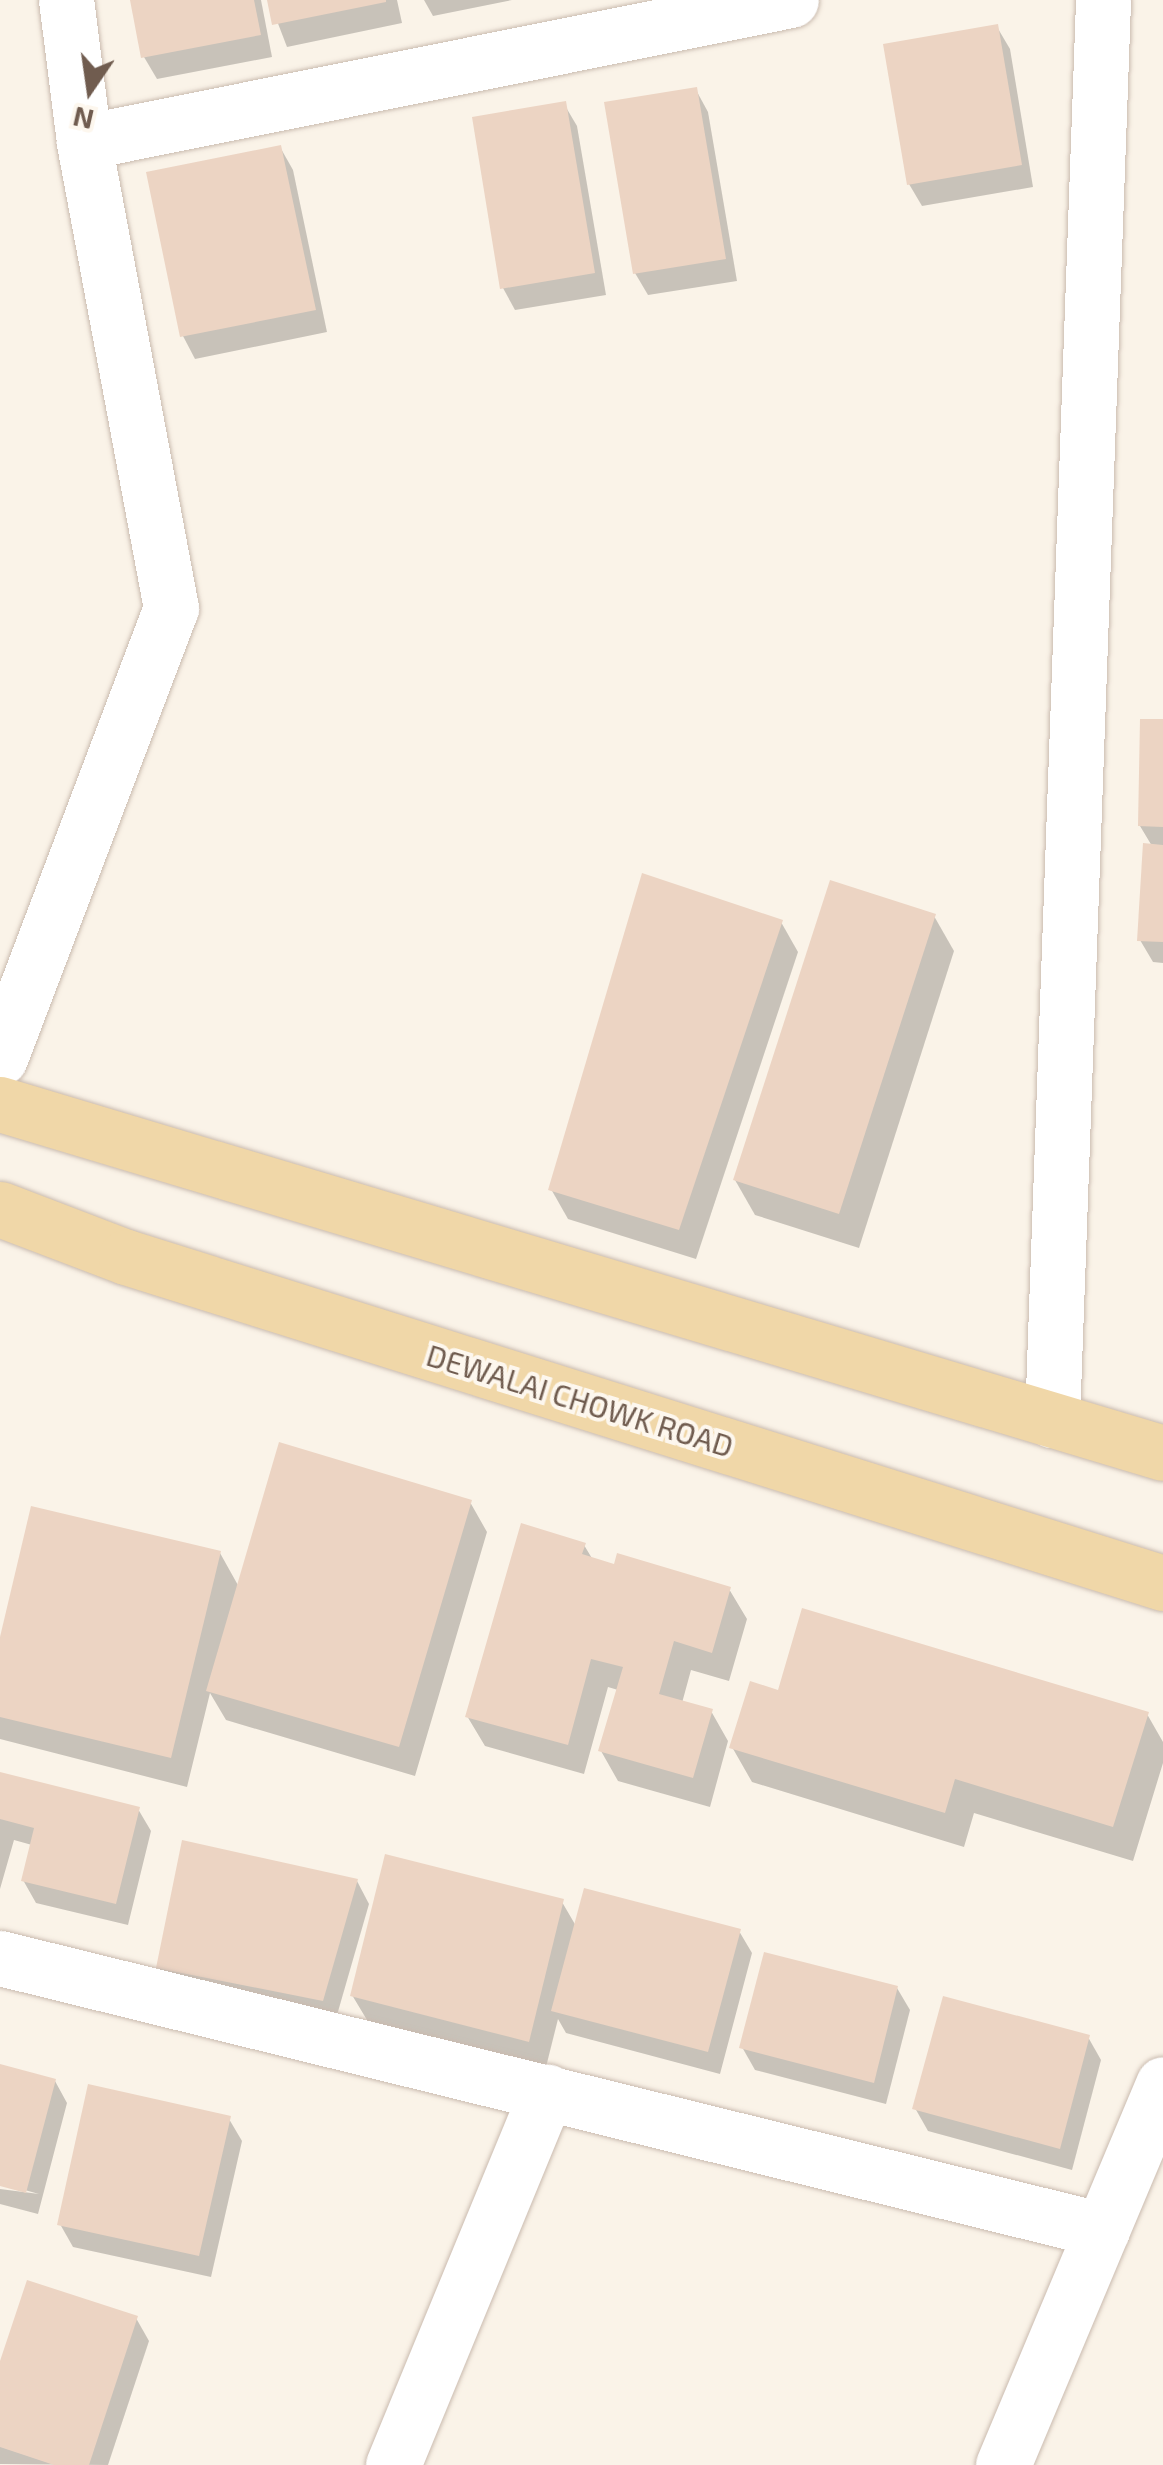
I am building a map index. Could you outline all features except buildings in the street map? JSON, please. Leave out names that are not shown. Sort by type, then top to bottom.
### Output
[{"type":"main road","points":[[0,1104],[1163,1453]]},
{"type":"main road","name":"DEWALAI CHOWK ROAD","points":[[0,1209],[126,1257],[1163,1583]]},
{"type":"street","points":[[0,1058],[170,608],[84,142],[66,0]]},
{"type":"street","points":[[84,142],[792,0]]},
{"type":"street","points":[[1052,1420],[1104,0]]},
{"type":"street","points":[[0,1958],[1102,2230]]},
{"type":"street","points":[[1003,2465],[1163,2084]]},
{"type":"street","points":[[393,2465],[547,2092]]}]
